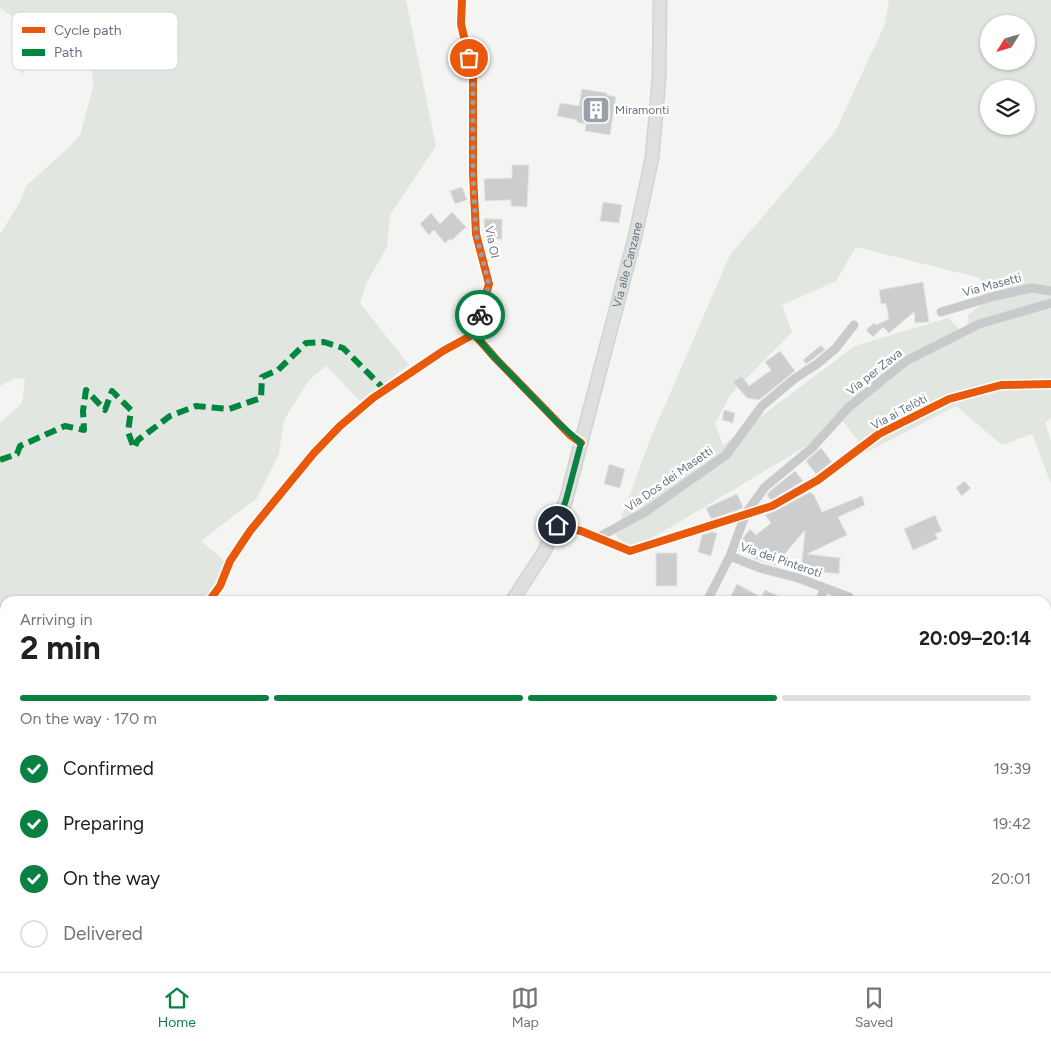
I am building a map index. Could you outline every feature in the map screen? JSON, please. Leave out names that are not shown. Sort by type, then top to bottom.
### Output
[{"type":"main road","name":"Via alle Canzane","points":[[515,596],[544,552],[566,500],[635,237],[652,158],[659,80],[660,0]]},
{"type":"street","name":"Via Ol","points":[[462,0],[461,24],[473,76],[473,174],[476,234],[489,284],[474,334]]},
{"type":"street","name":"Via Masetti","points":[[941,312],[995,296],[1032,288],[1051,291]]},
{"type":"street","name":"Via per Zava","points":[[710,596],[730,556],[746,513],[765,487],[812,448],[850,407],[906,361],[979,324],[1051,303]]},
{"type":"street","name":"Via Dos dei Masetti","points":[[597,538],[645,512],[726,455],[762,406],[835,348],[854,325]]},
{"type":"street","points":[[213,596],[220,586],[230,561],[250,531],[314,452],[340,426],[373,398],[443,351],[474,334],[563,428],[581,443]]},
{"type":"street","name":"Via ai Telòti","points":[[557,525],[581,531],[630,551],[772,506],[818,480],[879,434],[949,398],[1001,384],[1051,384]]},
{"type":"street","name":"Via dei Pinteroti","points":[[730,556],[760,568],[798,578],[846,596]]},
{"type":"street","name":"Via dei Pinteroti","points":[[822,596],[824,588]]},
{"type":"shaded area","points":[[0,0],[406,0],[436,146],[390,215],[387,247],[367,282],[360,303],[409,365],[360,401],[326,366],[309,380],[284,420],[279,454],[257,498],[201,541],[228,564],[207,596],[0,596],[0,423],[22,403],[25,379],[15,378],[0,386],[0,234],[20,202],[26,186],[80,135],[93,87],[92,70],[178,70],[178,12],[12,12],[12,16],[0,8]]},
{"type":"shaded area","points":[[889,0],[1051,0],[1051,418],[1045,423],[1051,440],[1051,484],[1032,434],[1002,445],[956,406],[867,452],[838,415],[815,441],[632,550],[615,535],[649,442],[730,255],[835,132],[885,24]],"holes":[[[856,247],[980,278],[985,302],[968,315],[967,337],[948,318],[855,346],[723,445],[715,423],[731,394],[792,332],[782,305],[836,281]]]},
{"type":"building","name":"Miramonti","points":[[582,89],[607,93],[607,95],[616,97],[610,135],[585,131],[586,124],[557,116],[560,103],[579,106]]},
{"type":"building","points":[[512,165],[529,165],[527,207],[511,206],[511,200],[485,201],[484,179],[512,178]]},
{"type":"building","points":[[462,187],[467,200],[455,204],[450,191]]},
{"type":"building","points":[[603,202],[622,205],[619,223],[600,221]]},
{"type":"building","points":[[452,212],[466,227],[452,240],[450,239],[445,243],[434,230],[429,235],[420,224],[431,213],[440,224]]},
{"type":"building","points":[[484,219],[502,219],[502,239],[485,239]]},
{"type":"building","points":[[923,282],[929,322],[915,323],[914,312],[889,333],[883,327],[873,337],[866,330],[874,323],[876,325],[889,319],[886,303],[881,304],[879,290]]},
{"type":"building","points":[[821,345],[825,350],[806,364],[803,360]]},
{"type":"building","points":[[780,351],[795,371],[759,400],[747,398],[733,382],[742,376],[749,386],[771,370],[765,362]]},
{"type":"building","points":[[724,410],[735,413],[733,423],[722,420]]},
{"type":"building","points":[[821,448],[832,462],[816,474],[806,461]]},
{"type":"building","points":[[609,464],[625,469],[620,488],[604,484]]},
{"type":"building","points":[[795,471],[803,481],[771,500],[767,495],[770,491]]},
{"type":"building","points":[[964,481],[971,488],[962,496],[956,488]]},
{"type":"building","points":[[810,492],[814,495],[822,512],[862,496],[865,505],[838,517],[847,535],[807,554],[840,558],[839,574],[821,572],[820,578],[801,572],[805,530],[782,557],[784,559],[778,566],[753,558],[740,547],[743,538],[750,529],[756,535],[771,523],[765,515]]},
{"type":"building","points":[[737,494],[743,507],[741,509],[711,519],[706,508]]},
{"type":"building","points":[[935,515],[942,531],[935,534],[938,539],[913,550],[904,529]]},
{"type":"building","points":[[712,532],[717,533],[711,556],[698,552],[702,535]]},
{"type":"building","points":[[656,553],[677,553],[677,586],[656,586]]},
{"type":"building","points":[[737,584],[759,596],[731,596]]},
{"type":"building","points":[[765,590],[779,596],[762,596]]},
{"type":"marked path","points":[[0,460],[17,454],[20,446],[65,426],[84,430],[83,411],[86,390],[105,410],[112,391],[131,410],[128,432],[134,448],[138,440],[170,416],[196,406],[229,409],[261,398],[262,377],[278,370],[306,343],[324,342],[343,348],[385,390]]},
{"type":"cycle path","points":[[462,0],[461,24],[473,76],[473,174],[476,234],[489,284],[474,334],[570,435],[581,443]]},
{"type":"cycle path","points":[[213,596],[220,586],[230,561],[250,531],[314,453],[340,426],[373,398],[443,351],[474,334]]},
{"type":"cycle path","points":[[557,525],[581,531],[630,551],[772,506],[818,480],[879,434],[949,399],[1001,385],[1051,384]]},
{"type":"way so far","points":[[469,58],[473,76],[473,174],[476,234],[489,284],[480,315]]},
{"type":"place","name":"Miramonti","points":[[596,110]]},
{"type":"route","points":[[480,315],[474,334],[557,422],[581,443],[566,500],[557,525]]}]
